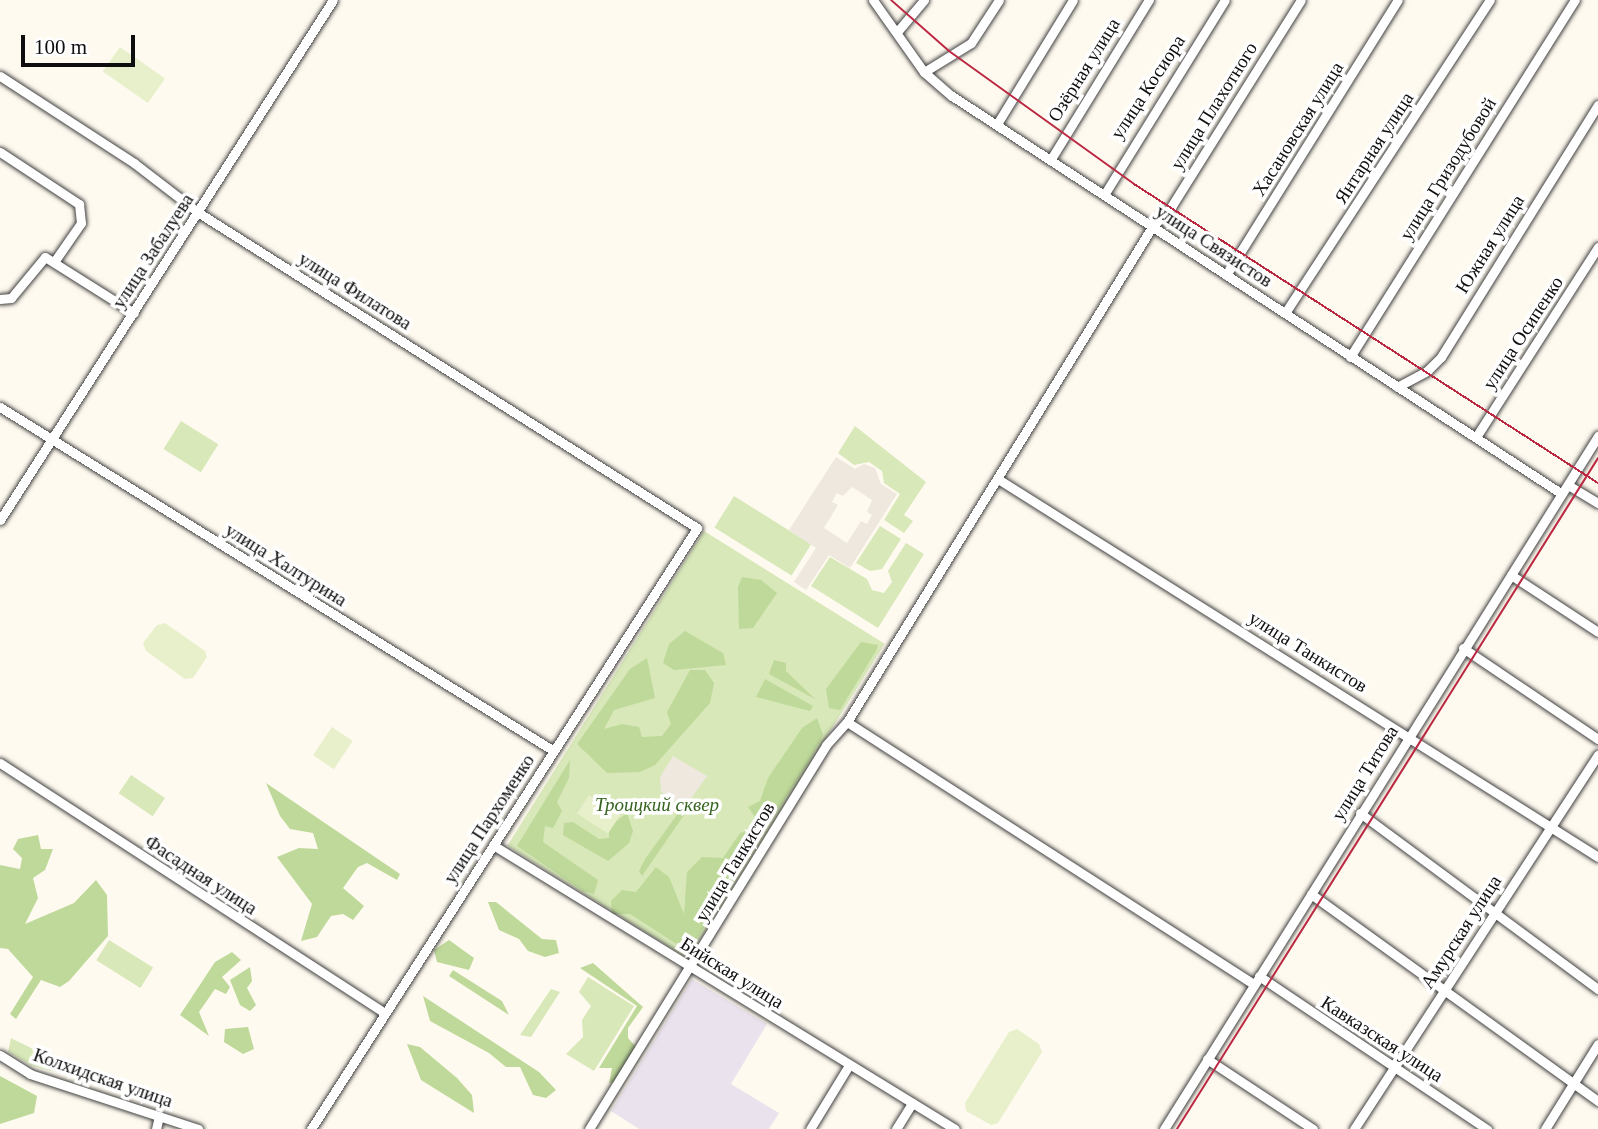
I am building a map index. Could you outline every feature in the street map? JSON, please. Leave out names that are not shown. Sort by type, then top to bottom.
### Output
[{"type":"street","name":"улица Забалуева","points":[[0,520],[4,503],[51,440],[199,213],[333,0]]},
{"type":"street","name":"улица Связистов","points":[[873,0],[924,72],[953,96],[1562,494]]},
{"type":"street","points":[[897,32],[924,0]]},
{"type":"street","points":[[924,72],[971,43],[999,0]]},
{"type":"street","points":[[997,124],[1073,0]]},
{"type":"street","name":"Озёрная улица","points":[[1051,159],[1149,0]]},
{"type":"street","name":"улица Косиора","points":[[1104,195],[1225,0]]},
{"type":"street","name":"улица Плахотного","points":[[1152,227],[1171,207],[1301,0]]},
{"type":"street","name":"Хасановская улица","points":[[1227,275],[1398,0]]},
{"type":"street","name":"Янтарная улица","points":[[1285,313],[1490,0]]},
{"type":"street","name":"улица Гризодубовой","points":[[1350,357],[1575,0]]},
{"type":"street","name":"улица Филатова","points":[[0,76],[134,163],[199,213],[697,528]]},
{"type":"street","name":"Южная улица","points":[[1398,387],[1427,371],[1441,357],[1598,105]]},
{"type":"street","points":[[0,152],[79,204],[81,223],[54,262]]},
{"type":"street","name":"улица Танкистов","points":[[589,1129],[826,746],[847,722],[1152,227]]},
{"type":"street","name":"улица Осипенко","points":[[1476,437],[1598,247]]},
{"type":"street","points":[[0,299],[11,298],[45,257],[134,313]]},
{"type":"street","name":"улица Халтурина","points":[[0,408],[554,751]]},
{"type":"street","name":"улица Титова","points":[[1164,1129],[1598,436]]},
{"type":"street","name":"улица Танкистов","points":[[998,478],[1598,857]]},
{"type":"street","points":[[1568,485],[1598,503]]},
{"type":"street","name":"улица Пархоменко","points":[[312,1129],[697,528]]},
{"type":"street","points":[[1511,575],[1598,632]]},
{"type":"street","points":[[1463,648],[1598,739]]},
{"type":"street","points":[[847,722],[1256,980]]},
{"type":"street","name":"Амурская улица","points":[[1354,1129],[1598,754]]},
{"type":"street","name":"Фасадная улица","points":[[0,764],[385,1013]]},
{"type":"street","points":[[1360,813],[1598,989]]},
{"type":"street","name":"Бийская улица","points":[[493,845],[955,1129]]},
{"type":"street","points":[[1311,894],[1598,1101]]},
{"type":"street","name":"Кавказская улица","points":[[1256,980],[1487,1129]]},
{"type":"street","points":[[1545,1129],[1598,1044]]},
{"type":"street","name":"Колхидская улица","points":[[0,1055],[30,1074],[198,1129]]},
{"type":"street","points":[[1207,1059],[1313,1129]]},
{"type":"street","points":[[810,1129],[849,1065]]},
{"type":"street","points":[[896,1129],[912,1103]]},
{"type":"street","points":[[156,1129],[159,1116]]},
{"type":"shaded area","points":[[836,457],[855,469],[864,464],[875,468],[881,484],[897,494],[850,568],[829,555],[806,590],[794,582],[816,548],[789,530]],"holes":[[[852,487],[872,500],[867,512],[872,515],[867,524],[861,521],[847,543],[824,528],[838,505],[832,502],[837,493],[843,496]]]},
{"type":"shaded area","points":[[673,756],[707,776],[688,803],[681,805],[661,792],[660,777]]},
{"type":"shaded area","points":[[692,979],[767,1024],[731,1084],[779,1113],[769,1129],[639,1129],[611,1111]]},
{"type":"green space","points":[[120,47],[165,79],[148,103],[103,72]]},
{"type":"green space","points":[[181,421],[218,444],[201,472],[164,449]]},
{"type":"green space","points":[[855,426],[926,482],[904,515],[913,521],[904,533],[884,520],[900,494],[884,483],[882,471],[869,462],[854,465],[838,453]]},
{"type":"green space","points":[[734,496],[811,544],[792,576],[714,527]]},
{"type":"green space","points":[[880,526],[901,539],[882,569],[870,571],[856,563]]},
{"type":"green space","name":"Троицкий сквер","points":[[704,531],[885,644],[688,958],[507,846]]},
{"type":"green space","points":[[906,543],[924,554],[878,628],[811,586],[830,557],[867,579],[872,590],[884,593],[892,582],[888,571]]},
{"type":"green space","points":[[742,577],[761,580],[777,593],[753,628],[739,629],[738,587]]},
{"type":"green space","points":[[165,623],[205,651],[207,657],[193,678],[185,679],[146,651],[143,643],[157,625]]},
{"type":"green space","points":[[685,631],[723,653],[726,665],[674,670],[663,663],[669,644]]},
{"type":"green space","points":[[861,642],[878,645],[876,651],[840,710],[829,708],[826,689]]},
{"type":"green space","points":[[647,658],[655,698],[614,710],[604,729],[622,724],[639,727],[642,737],[662,736],[671,724],[667,712],[690,670],[705,670],[714,683],[710,703],[655,765],[640,772],[607,773],[577,744],[630,669]]},
{"type":"green space","points":[[774,660],[786,663],[786,671],[815,699],[769,674]]},
{"type":"green space","points":[[765,679],[813,706],[810,711],[756,697]]},
{"type":"green space","points":[[817,718],[823,735],[807,764],[770,822],[755,817],[748,807],[760,801],[768,778],[802,728]]},
{"type":"green space","points":[[332,727],[353,741],[334,769],[313,755]]},
{"type":"green space","points":[[570,760],[569,778],[557,802],[562,811],[553,828],[545,826],[543,842],[598,880],[594,894],[583,891],[517,846]]},
{"type":"green space","points":[[131,775],[165,798],[153,816],[119,793]]},
{"type":"green space","points":[[266,783],[400,874],[397,880],[367,863],[358,867],[343,888],[364,906],[353,920],[343,914],[331,916],[317,937],[301,941],[312,904],[277,857],[299,848],[318,849],[313,833],[290,829],[280,816]]},
{"type":"green space","points":[[589,795],[620,815],[608,834],[577,813]]},
{"type":"green space","points":[[698,798],[702,801],[699,811],[684,815],[642,876],[639,871],[645,859],[679,812],[693,809]]},
{"type":"green space","points":[[627,813],[633,831],[629,843],[608,861],[563,835],[564,823],[573,822],[599,839],[609,838],[609,827]]},
{"type":"green space","points":[[748,830],[759,840],[691,948],[675,943],[630,914],[612,914],[611,901],[622,890],[636,892],[656,867],[669,877],[684,914],[687,872],[702,857],[723,858],[740,833]]},
{"type":"green space","points":[[38,835],[41,849],[53,849],[45,870],[33,878],[38,898],[25,924],[74,903],[96,880],[107,895],[108,936],[69,981],[60,987],[41,980],[16,1019],[10,1014],[33,977],[8,949],[0,948],[0,865],[20,869],[22,858],[13,849],[18,839]]},
{"type":"green space","points":[[488,902],[496,902],[542,939],[556,940],[559,953],[545,957],[528,951],[519,939],[499,930]]},
{"type":"green space","points":[[109,940],[153,968],[140,988],[96,960]]},
{"type":"green space","points":[[449,940],[474,958],[469,970],[437,962],[434,950]]},
{"type":"green space","points":[[232,952],[241,960],[222,977],[230,987],[226,994],[215,989],[199,1012],[209,1036],[180,1015],[215,962]]},
{"type":"green space","points":[[593,963],[643,1007],[628,1028],[628,1038],[637,1048],[615,1082],[609,1083],[612,1068],[599,1068],[637,1006],[580,968]]},
{"type":"green space","points":[[250,967],[252,981],[247,988],[256,1005],[250,1011],[240,1005],[230,980]]},
{"type":"green space","points":[[453,970],[502,1001],[509,1015],[449,976]]},
{"type":"green space","points":[[588,977],[634,1006],[594,1071],[566,1054],[583,1037],[582,1020],[591,1006],[579,992]]},
{"type":"green space","points":[[551,989],[560,992],[531,1037],[520,1035]]},
{"type":"green space","points":[[423,996],[539,1072],[556,1090],[546,1098],[533,1095],[520,1067],[506,1067],[489,1053],[430,1021]]},
{"type":"green space","points":[[248,1027],[254,1049],[243,1054],[224,1042],[225,1029]]},
{"type":"green space","points":[[1017,1029],[1039,1044],[1042,1052],[998,1123],[991,1125],[966,1111],[965,1103],[1009,1032]]},
{"type":"green space","points":[[11,1038],[69,1067],[67,1075],[32,1066],[8,1052]]},
{"type":"green space","points":[[407,1044],[420,1047],[457,1078],[472,1095],[474,1113],[421,1080]]},
{"type":"green space","points":[[0,1076],[37,1096],[34,1113],[0,1124]]},
{"type":"tram line","points":[[891,0],[949,51],[1134,184],[1598,483]]},
{"type":"tram line","points":[[1177,1129],[1598,458]]}]
